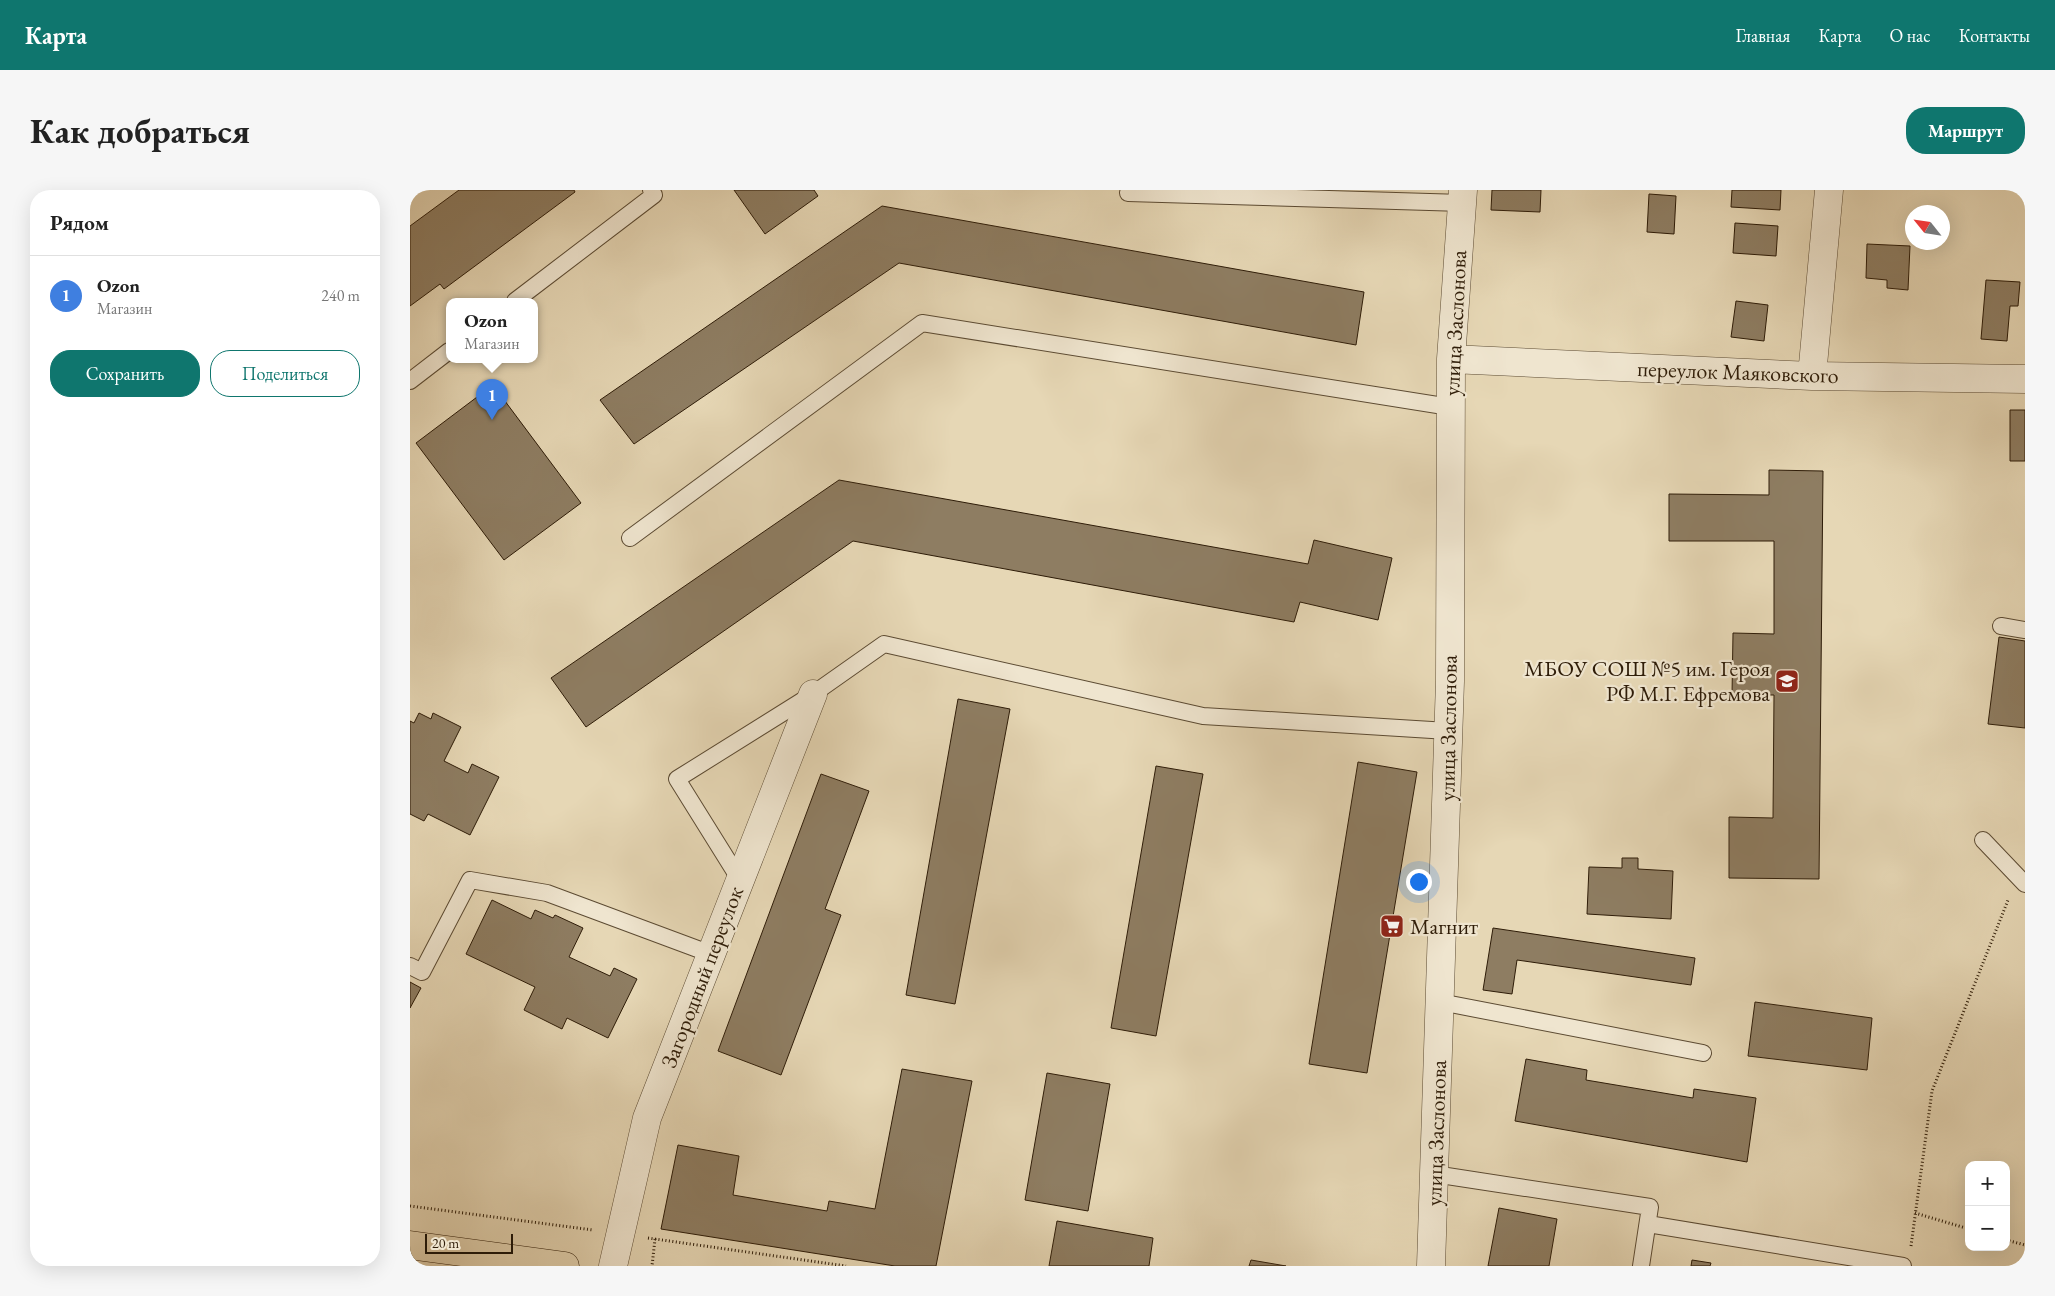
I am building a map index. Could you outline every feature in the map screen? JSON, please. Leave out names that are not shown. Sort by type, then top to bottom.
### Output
[{"type":"main road","points":[[410,1245],[565,1266]]},
{"type":"street","points":[[1812,376],[1830,190]]},
{"type":"street","name":"улица Заслонова","points":[[1431,1266],[1448,731],[1451,359],[1463,197]]},
{"type":"street","name":"переулок Маяковского","points":[[1451,359],[1812,376],[2025,379]]},
{"type":"street","name":"Загородный переулок","points":[[613,1266],[647,1118],[813,694]]},
{"type":"lane","points":[[518,298],[654,195],[651,190]]},
{"type":"lane","points":[[1128,193],[1463,197]]},
{"type":"lane","points":[[630,538],[922,324],[1450,407]]},
{"type":"lane","points":[[410,380],[446,354]]},
{"type":"lane","points":[[2001,626],[2025,630]]},
{"type":"lane","points":[[740,880],[677,779],[813,694],[884,644],[1203,716],[1448,731]]},
{"type":"lane","points":[[1983,840],[2021,880]]},
{"type":"lane","points":[[410,966],[422,972],[470,880],[547,893],[711,954]]},
{"type":"lane","points":[[1440,1002],[1703,1053]]},
{"type":"lane","points":[[1434,1174],[1650,1207],[1641,1266]]},
{"type":"lane","points":[[1648,1224],[1903,1266]]},
{"type":"path","points":[[1910,1248],[1932,1091],[2021,880]]},
{"type":"path","points":[[410,1206],[621,1233],[846,1266]]},
{"type":"path","points":[[1915,1214],[1965,1228]]},
{"type":"path","points":[[652,1266],[655,1239]]},
{"type":"path","points":[[2010,1241],[2025,1245]]},
{"type":"building","points":[[459,190],[574,190],[575,192],[444,289],[440,284],[410,306],[410,226]]},
{"type":"building","points":[[734,190],[814,190],[818,196],[765,234]]},
{"type":"building","points":[[1492,190],[1541,190],[1540,212],[1491,210]]},
{"type":"building","points":[[1732,190],[1781,190],[1780,210],[1731,207]]},
{"type":"building","points":[[1649,194],[1676,196],[1674,234],[1647,232]]},
{"type":"building","points":[[882,206],[1364,292],[1356,345],[899,263],[634,444],[600,400]]},
{"type":"building","points":[[1735,223],[1778,226],[1776,256],[1733,253]]},
{"type":"building","points":[[1867,244],[1905,246],[1905,250],[1910,250],[1908,290],[1887,288],[1887,280],[1866,278]]},
{"type":"building","points":[[1986,280],[2020,282],[2018,306],[2010,306],[2007,341],[1981,339]]},
{"type":"building","points":[[1736,301],[1768,305],[1764,341],[1731,337]]},
{"type":"building","points":[[493,385],[581,503],[504,560],[416,443]]},
{"type":"building","points":[[2010,410],[2025,410],[2025,461],[2010,461]]},
{"type":"building","points":[[1769,470],[1823,471],[1819,879],[1729,878],[1729,817],[1773,818],[1774,695],[1732,695],[1733,633],[1774,634],[1774,541],[1669,541],[1669,494],[1769,495]]},
{"type":"building","points":[[839,480],[1308,564],[1314,540],[1392,558],[1378,620],[1300,602],[1294,622],[853,541],[586,727],[551,678]]},
{"type":"building","points":[[1999,637],[2025,641],[2025,728],[1988,724]]},
{"type":"building","points":[[958,699],[1010,709],[955,1004],[906,995]]},
{"type":"building","points":[[419,713],[431,719],[433,713],[461,727],[444,761],[468,773],[472,764],[499,777],[470,835],[428,814],[424,821],[410,814],[410,721],[414,723]]},
{"type":"building","points":[[1358,762],[1417,772],[1367,1073],[1309,1064]]},
{"type":"building","points":[[1156,766],[1203,774],[1156,1036],[1111,1028]]},
{"type":"building","points":[[821,774],[869,791],[825,909],[841,915],[781,1075],[718,1051]]},
{"type":"building","points":[[1622,858],[1638,858],[1638,869],[1673,871],[1671,919],[1587,914],[1589,867],[1622,868]]},
{"type":"building","points":[[492,900],[531,919],[535,910],[553,918],[555,915],[583,928],[569,957],[610,976],[614,968],[637,979],[608,1038],[567,1018],[562,1029],[524,1010],[535,987],[466,954]]},
{"type":"building","points":[[1493,928],[1695,958],[1691,985],[1517,960],[1512,994],[1483,990]]},
{"type":"building","points":[[410,982],[421,988],[410,1008]]},
{"type":"building","points":[[1755,1002],[1872,1018],[1867,1070],[1748,1056]]},
{"type":"building","points":[[1526,1059],[1587,1070],[1586,1080],[1693,1098],[1694,1089],[1756,1098],[1747,1162],[1515,1121]]},
{"type":"building","points":[[902,1069],[972,1081],[936,1266],[895,1266],[661,1229],[678,1145],[739,1156],[733,1195],[827,1211],[829,1201],[875,1209]]},
{"type":"building","points":[[1047,1073],[1110,1084],[1088,1211],[1025,1200]]},
{"type":"building","points":[[1499,1208],[1557,1219],[1549,1266],[1488,1266]]},
{"type":"building","points":[[1057,1221],[1153,1238],[1149,1266],[1049,1266]]},
{"type":"building","points":[[1251,1260],[1286,1266],[1249,1266]]},
{"type":"building","points":[[1692,1260],[1711,1263],[1710,1266],[1691,1266]]},
{"type":"place","name":"Ozon","points":[[492,420]]},
{"type":"place","name":"МБОУ СОШ №5 им. Героя РФ М.Г. Ефремова","points":[[1787,681]]},
{"type":"place","name":"Магнит","points":[[1392,926]]}]
